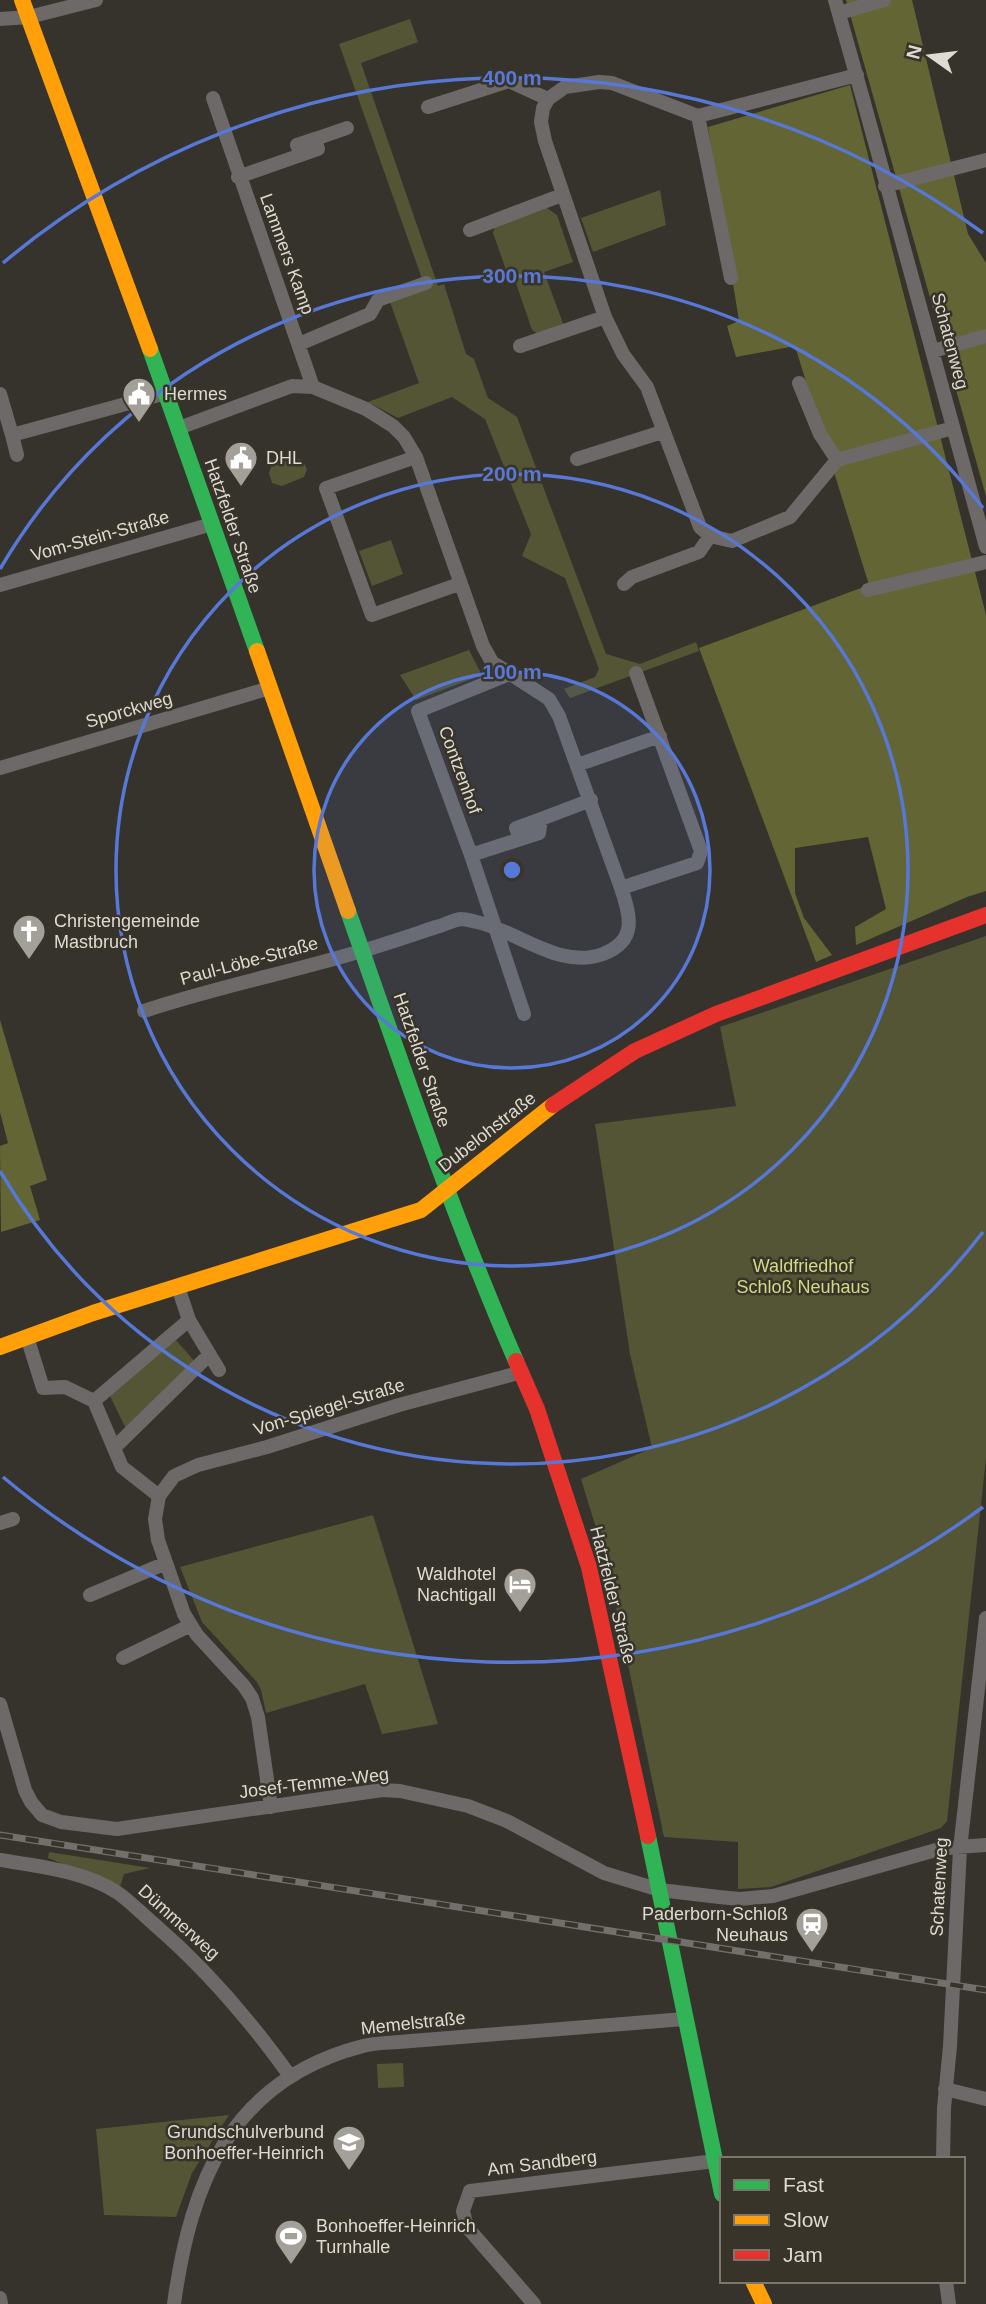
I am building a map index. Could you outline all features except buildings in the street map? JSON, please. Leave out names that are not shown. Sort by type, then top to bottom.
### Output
[{"type":"street","name":"Hatzfelder Straße","points":[[22,0],[179,428],[446,1188],[551,1448],[589,1567],[660,1890],[684,2019],[720,2185]]},
{"type":"street","points":[[0,19],[29,17],[96,0]]},
{"type":"street","name":"Schatenweg","points":[[884,0],[837,7],[986,547]]},
{"type":"street","points":[[857,75],[698,116],[612,83],[599,82],[565,88],[548,99],[543,108],[541,122],[562,195],[605,317],[624,354],[647,387],[700,527],[710,536],[732,541],[790,517],[837,460],[953,428]]},
{"type":"street","points":[[428,107],[509,80],[548,99]]},
{"type":"street","name":"Lammers Kamp","points":[[213,98],[238,177],[313,387]]},
{"type":"street","points":[[698,116],[731,278]]},
{"type":"street","name":"Lammers Kamp","points":[[238,177],[301,155],[297,145],[347,128]]},
{"type":"street","points":[[885,186],[986,160]]},
{"type":"street","points":[[470,230],[562,195]]},
{"type":"street","name":"Lammers Kamp","points":[[299,344],[370,314],[378,300],[426,283]]},
{"type":"street","points":[[520,346],[605,317]]},
{"type":"street","points":[[933,351],[986,336]]},
{"type":"street","points":[[799,383],[820,434],[837,460]]},
{"type":"street","points":[[179,428],[292,386],[313,387],[366,409],[393,426],[404,437],[416,457],[483,646],[492,662],[549,699],[559,716],[621,888],[697,863],[701,851],[636,673]]},
{"type":"street","points":[[12,435],[166,393]]},
{"type":"street","points":[[0,394],[18,455]]},
{"type":"street","points":[[577,459],[662,432]]},
{"type":"street","points":[[416,457],[326,488],[372,615],[459,584]]},
{"type":"street","name":"Vom-Stein-Straße","points":[[0,585],[212,524]]},
{"type":"street","points":[[624,584],[632,577],[699,552],[710,536]]},
{"type":"street","points":[[868,590],[986,562]]},
{"type":"street","name":"Contzenhof","points":[[509,674],[418,711],[471,855],[524,1014]]},
{"type":"street","name":"Sporckweg","points":[[0,768],[270,688]]},
{"type":"street","points":[[577,765],[660,736]]},
{"type":"street","points":[[471,855],[539,832],[541,819],[590,800]]},
{"type":"street","name":"Paul-Löbe-Straße","points":[[144,1012],[183,998],[364,951],[463,919],[494,926],[552,953],[590,958],[617,948],[625,938],[629,928],[628,914],[621,888]]},
{"type":"street","name":"Dubelohstraße","points":[[0,1347],[421,1210],[552,1106],[635,1051],[720,1013],[986,915]]},
{"type":"street","points":[[178,1287],[189,1320],[219,1370]]},
{"type":"street","points":[[94,1401],[189,1320]]},
{"type":"street","points":[[27,1337],[43,1388],[65,1387],[94,1401],[122,1467],[159,1496],[155,1519],[158,1540],[184,1614],[252,1698],[258,1717],[271,1807]]},
{"type":"street","points":[[115,1447],[209,1355]]},
{"type":"street","name":"Von-Spiegel-Straße","points":[[159,1496],[174,1476],[198,1465],[267,1447],[399,1405],[522,1373]]},
{"type":"street","points":[[90,1595],[166,1563]]},
{"type":"street","name":"Schatenweg","points":[[943,2157],[960,1849],[986,1618]]},
{"type":"street","points":[[122,1658],[191,1625]]},
{"type":"street","name":"Josef-Temme-Weg","points":[[1,1714],[31,1802],[42,1815],[61,1822],[117,1829],[382,1790],[400,1791],[468,1806],[507,1821],[604,1873],[660,1890],[740,1899],[773,1896],[943,1848],[960,1849],[986,1845]]},
{"type":"street","name":"Dümmerweg","points":[[0,1860],[80,1876],[117,1893],[189,1954],[207,1973],[256,2029],[290,2076]]},
{"type":"street","name":"Memelstraße","points":[[174,2304],[180,2261],[191,2217],[209,2168],[238,2123],[267,2091],[290,2076],[329,2056],[365,2045],[684,2019]]},
{"type":"street","points":[[945,2089],[986,2099]]},
{"type":"street","name":"Am Sandberg","points":[[534,2304],[467,2227],[463,2211],[470,2191],[715,2161]]},
{"type":"street","points":[[754,2283],[764,2304]]},
{"type":"street","points":[[946,2283],[948,2304]]},
{"type":"street","points":[[0,2298],[1,2304]]},
{"type":"green space","points":[[846,0],[912,0],[968,234],[986,263],[986,496]]},
{"type":"green space","points":[[410,19],[418,42],[361,63],[438,286],[444,284],[466,354],[474,359],[488,398],[517,417],[606,654],[640,664],[696,642],[699,651],[570,698],[564,689],[595,677],[599,669],[565,578],[522,556],[531,534],[485,419],[452,397],[398,418],[368,402],[419,383],[390,302],[426,290],[339,44]]},
{"type":"green space","points":[[850,85],[986,615],[986,891],[856,945],[855,927],[886,909],[868,837],[795,848],[795,893],[804,918],[832,955],[816,962],[699,648],[869,585],[795,346],[736,357],[727,326],[739,321],[708,127]]},
{"type":"green space","points":[[660,190],[666,225],[593,252],[581,218]]},
{"type":"green space","points":[[547,208],[557,215],[573,262],[544,272],[564,326],[538,334],[532,330],[516,283],[511,284],[493,233],[495,227]]},
{"type":"green space","points":[[295,458],[302,460],[307,469],[304,477],[282,486],[272,483],[269,473],[271,467]]},
{"type":"green space","points":[[391,540],[403,574],[372,586],[359,551]]},
{"type":"green space","points":[[469,650],[482,675],[416,700],[400,675]]},
{"type":"green space","name":"Waldfriedhof Schloß Neuhaus","points":[[986,936],[986,1458],[947,1821],[941,1828],[771,1887],[738,1889],[738,1842],[664,1837],[607,1564],[581,1479],[652,1448],[630,1354],[595,1124],[736,1106],[720,1027]]},
{"type":"green space","points":[[0,1020],[47,1180],[30,1186],[40,1220],[1,1232],[0,1146],[8,1143],[0,1112]]},
{"type":"green space","points":[[176,1340],[196,1363],[126,1429],[110,1396]]},
{"type":"green space","points":[[373,1515],[438,1724],[382,1734],[365,1684],[266,1713],[257,1682],[202,1622],[180,1567]]},
{"type":"green space","points":[[49,1852],[150,1868],[124,1874],[120,1887],[48,1858]]},
{"type":"green space","points":[[403,2063],[404,2087],[378,2088],[377,2064]]},
{"type":"green space","points":[[229,2115],[192,2173],[176,2217],[104,2215],[96,2129]]},
{"type":"railway","points":[[0,1835],[986,1990]]},
{"type":"traffic: fast","points":[[150,349],[257,651]]},
{"type":"traffic: fast","points":[[348,911],[449,1194],[516,1361]]},
{"type":"traffic: fast","points":[[648,1836],[720,2184]]},
{"type":"traffic: slow","points":[[22,0],[150,349]]},
{"type":"traffic: slow","points":[[257,651],[348,911]]},
{"type":"traffic: slow","points":[[0,1347],[93,1313],[421,1210],[553,1105]]},
{"type":"traffic: slow","points":[[754,2283],[764,2304]]},
{"type":"traffic: jam","points":[[553,1105],[635,1051],[716,1014],[986,915]]},
{"type":"traffic: jam","points":[[516,1361],[537,1409],[589,1567],[648,1836]]},
{"type":"place","name":"Hermes","points":[[139,424]]},
{"type":"place","name":"DHL","points":[[241,488]]},
{"type":"place","name":"Christengemeinde Mastbruch","points":[[29,961]]},
{"type":"place","name":"Waldhotel Nachtigall","points":[[520,1614]]},
{"type":"place","name":"Paderborn-Schloß Neuhaus","points":[[812,1954]]},
{"type":"place","name":"Grundschulverbund Bonhoeffer-Heinrich","points":[[349,2172]]},
{"type":"place","name":"Bonhoeffer-Heinrich Turnhalle","points":[[291,2266]]}]
